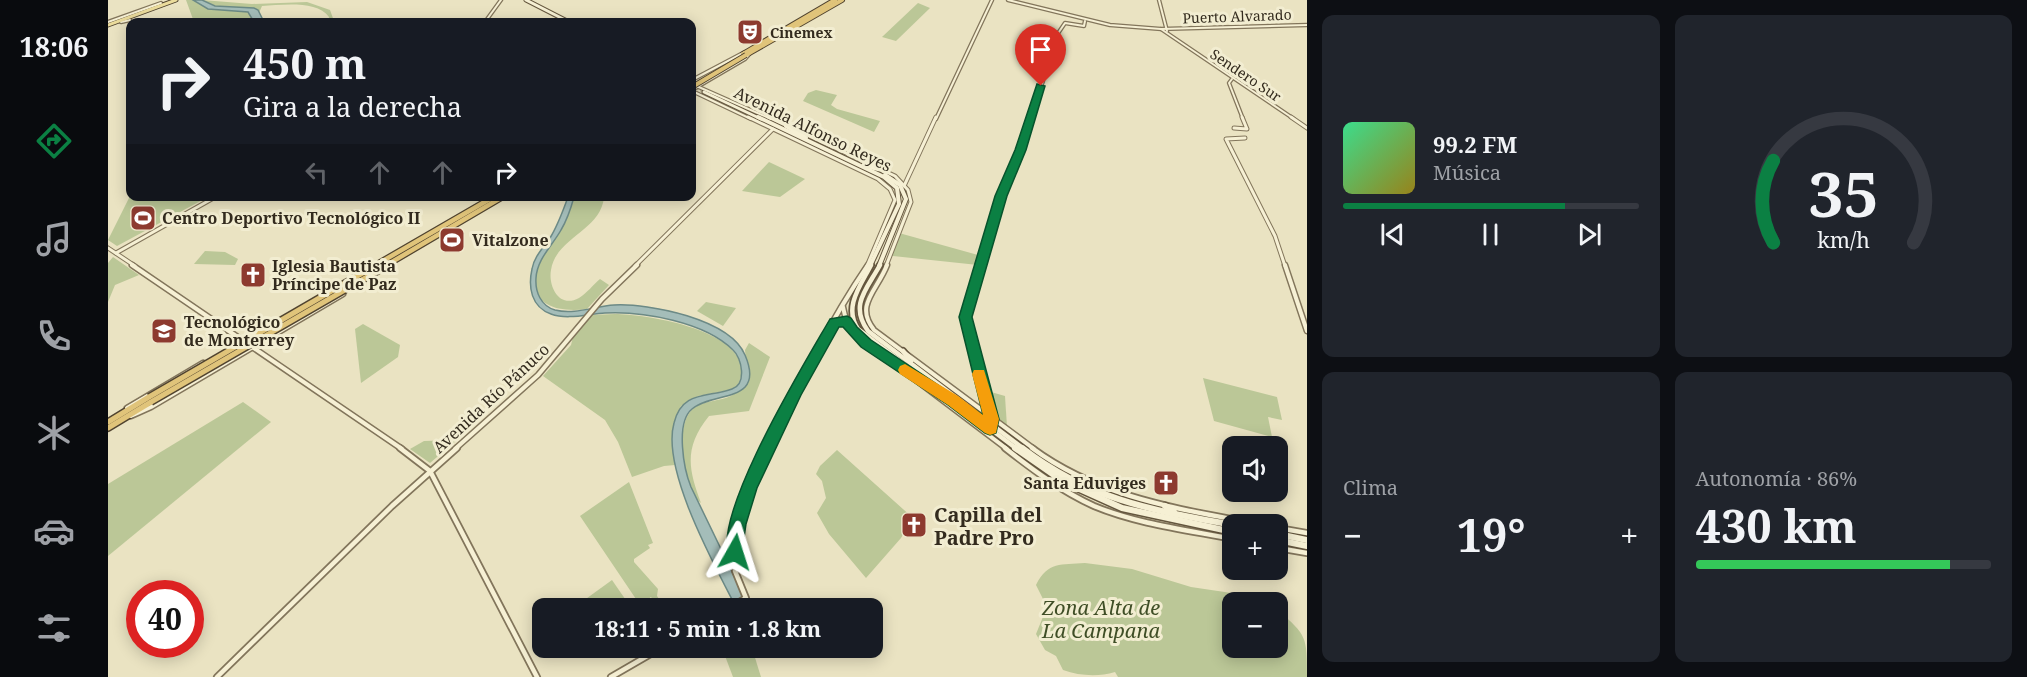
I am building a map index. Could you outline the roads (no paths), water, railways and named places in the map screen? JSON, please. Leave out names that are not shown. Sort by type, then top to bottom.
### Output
[{"type":"highway","points":[[696,83],[835,0]]},
{"type":"highway","points":[[745,54],[842,0]]},
{"type":"highway","points":[[361,277],[487,201]]},
{"type":"highway","points":[[108,428],[150,400],[495,201]]},
{"type":"highway","points":[[108,422],[124,416]]},
{"type":"main road","points":[[108,24],[168,0]]},
{"type":"main road","points":[[108,24],[176,0]]},
{"type":"main road","points":[[526,0],[561,18]]},
{"type":"main road","points":[[532,0],[566,18]]},
{"type":"main road","name":"Avenida Alfonso Reyes","points":[[705,91],[788,133],[896,181]]},
{"type":"main road","name":"Avenida Alfonso Reyes","points":[[705,91],[866,166],[896,181],[902,188],[906,202],[883,258],[861,300],[858,314],[867,331],[990,426]]},
{"type":"main road","points":[[786,126],[806,138]]},
{"type":"main road","points":[[773,129],[788,133]]},
{"type":"main road","points":[[866,166],[882,170]]},
{"type":"main road","points":[[894,202],[902,188]]},
{"type":"main road","name":"Avenida Alfonso Reyes","points":[[902,188],[900,202],[876,258],[852,301],[851,316],[855,325],[865,336],[918,377],[1047,467],[1088,491],[1121,503],[1222,523]]},
{"type":"main road","points":[[887,230],[888,218]]},
{"type":"main road","points":[[903,351],[917,368]]},
{"type":"main road","points":[[893,363],[918,377]]},
{"type":"main road","name":"Avenida Alfonso Reyes","points":[[1004,436],[1054,476],[1105,502],[1146,514],[1222,530]]},
{"type":"main road","points":[[1165,506],[1176,514]]},
{"type":"main road","points":[[1288,536],[1307,540]]},
{"type":"main road","points":[[1288,542],[1307,546]]},
{"type":"street","points":[[488,18],[501,0]]},
{"type":"street","points":[[902,188],[992,0]]},
{"type":"street","name":"Puerto Alvarado","points":[[1008,0],[1105,25],[1161,28],[1307,25]]},
{"type":"street","points":[[1159,0],[1168,34]]},
{"type":"street","points":[[131,18],[157,7]]},
{"type":"street","points":[[121,22],[126,20]]},
{"type":"street","points":[[108,24],[126,21]]},
{"type":"street","points":[[990,426],[966,317],[1001,196],[1023,143],[1043,81],[1045,51],[1065,23],[1084,26],[1086,21]]},
{"type":"street","name":"Sendero Sur","points":[[1161,28],[1232,79],[1307,128]]},
{"type":"street","points":[[698,86],[747,58],[751,52]]},
{"type":"street","points":[[696,80],[700,76],[745,54]]},
{"type":"street","points":[[700,76],[703,80],[709,80]]},
{"type":"street","points":[[1232,79],[1229,83],[1247,129],[1234,129],[1245,138],[1226,139],[1275,236],[1307,331]]},
{"type":"street","name":"Avenida Alfonso Reyes","points":[[698,86],[882,170],[896,181]]},
{"type":"street","name":"Avenida Alfonso Reyes","points":[[696,90],[699,94],[881,181],[890,189],[894,202]]},
{"type":"street","points":[[699,94],[699,90],[705,91]]},
{"type":"street","name":"Avenida Río Pánuco","points":[[218,677],[430,471],[538,375],[595,306],[773,129]]},
{"type":"street","points":[[896,181],[911,202],[883,273],[864,309],[866,320],[871,327],[903,351],[990,426]]},
{"type":"street","points":[[116,253],[208,201]]},
{"type":"street","points":[[745,598],[735,571],[736,538],[742,504],[788,408],[843,306],[872,259],[894,202]]},
{"type":"street","points":[[108,248],[403,450],[430,471],[537,677]]},
{"type":"street","points":[[124,416],[142,397],[338,284],[361,277]]},
{"type":"street","points":[[124,416],[143,412],[233,360],[344,293],[361,277]]},
{"type":"street","points":[[843,306],[847,321],[860,339],[1004,436],[1054,464],[1094,485],[1128,498],[1222,517]]},
{"type":"street","points":[[834,323],[847,321]]},
{"type":"street","points":[[266,326],[262,331],[264,335],[275,335]]},
{"type":"street","points":[[224,351],[235,351],[233,360]]},
{"type":"street","points":[[1004,436],[1044,478],[1101,508],[1222,536]]},
{"type":"street","points":[[1288,530],[1307,533]]},
{"type":"street","points":[[1288,550],[1307,553]]},
{"type":"street","points":[[611,677],[644,658]]},
{"type":"water","points":[[193,0],[202,0],[215,6],[254,8],[258,10],[262,18],[252,18],[248,12],[208,9]]},
{"type":"water","points":[[566,201],[573,201],[561,230],[537,271],[537,288],[540,298],[550,308],[577,311],[629,305],[667,310],[706,323],[723,332],[736,342],[745,355],[750,371],[749,382],[734,394],[692,409],[687,416],[682,435],[682,447],[691,487],[745,598],[731,598],[704,544],[682,491],[672,443],[674,423],[683,405],[697,397],[723,392],[737,386],[742,371],[739,359],[733,350],[721,340],[707,332],[673,320],[620,313],[564,317],[544,311],[532,296],[531,276],[537,257],[555,228]]},
{"type":"tunnel","points":[[696,88],[704,92]]},
{"type":"place","name":"Cinemex","points":[[750,32]]},
{"type":"place","name":"Centro Deportivo Tecnológico II","points":[[143,218]]},
{"type":"place","name":"Vitalzone","points":[[452,240]]},
{"type":"place","name":"Iglesia Bautista Príncipe de Paz","points":[[253,275]]},
{"type":"place","name":"Tecnológico de Monterrey","points":[[164,331]]},
{"type":"place","name":"Santa Eduviges","points":[[1166,483]]},
{"type":"place","name":"Capilla del Padre Pro","points":[[914,525]]},
{"type":"park label","name":"Zona Alta de La Campana","points":[[1101,618]]}]
